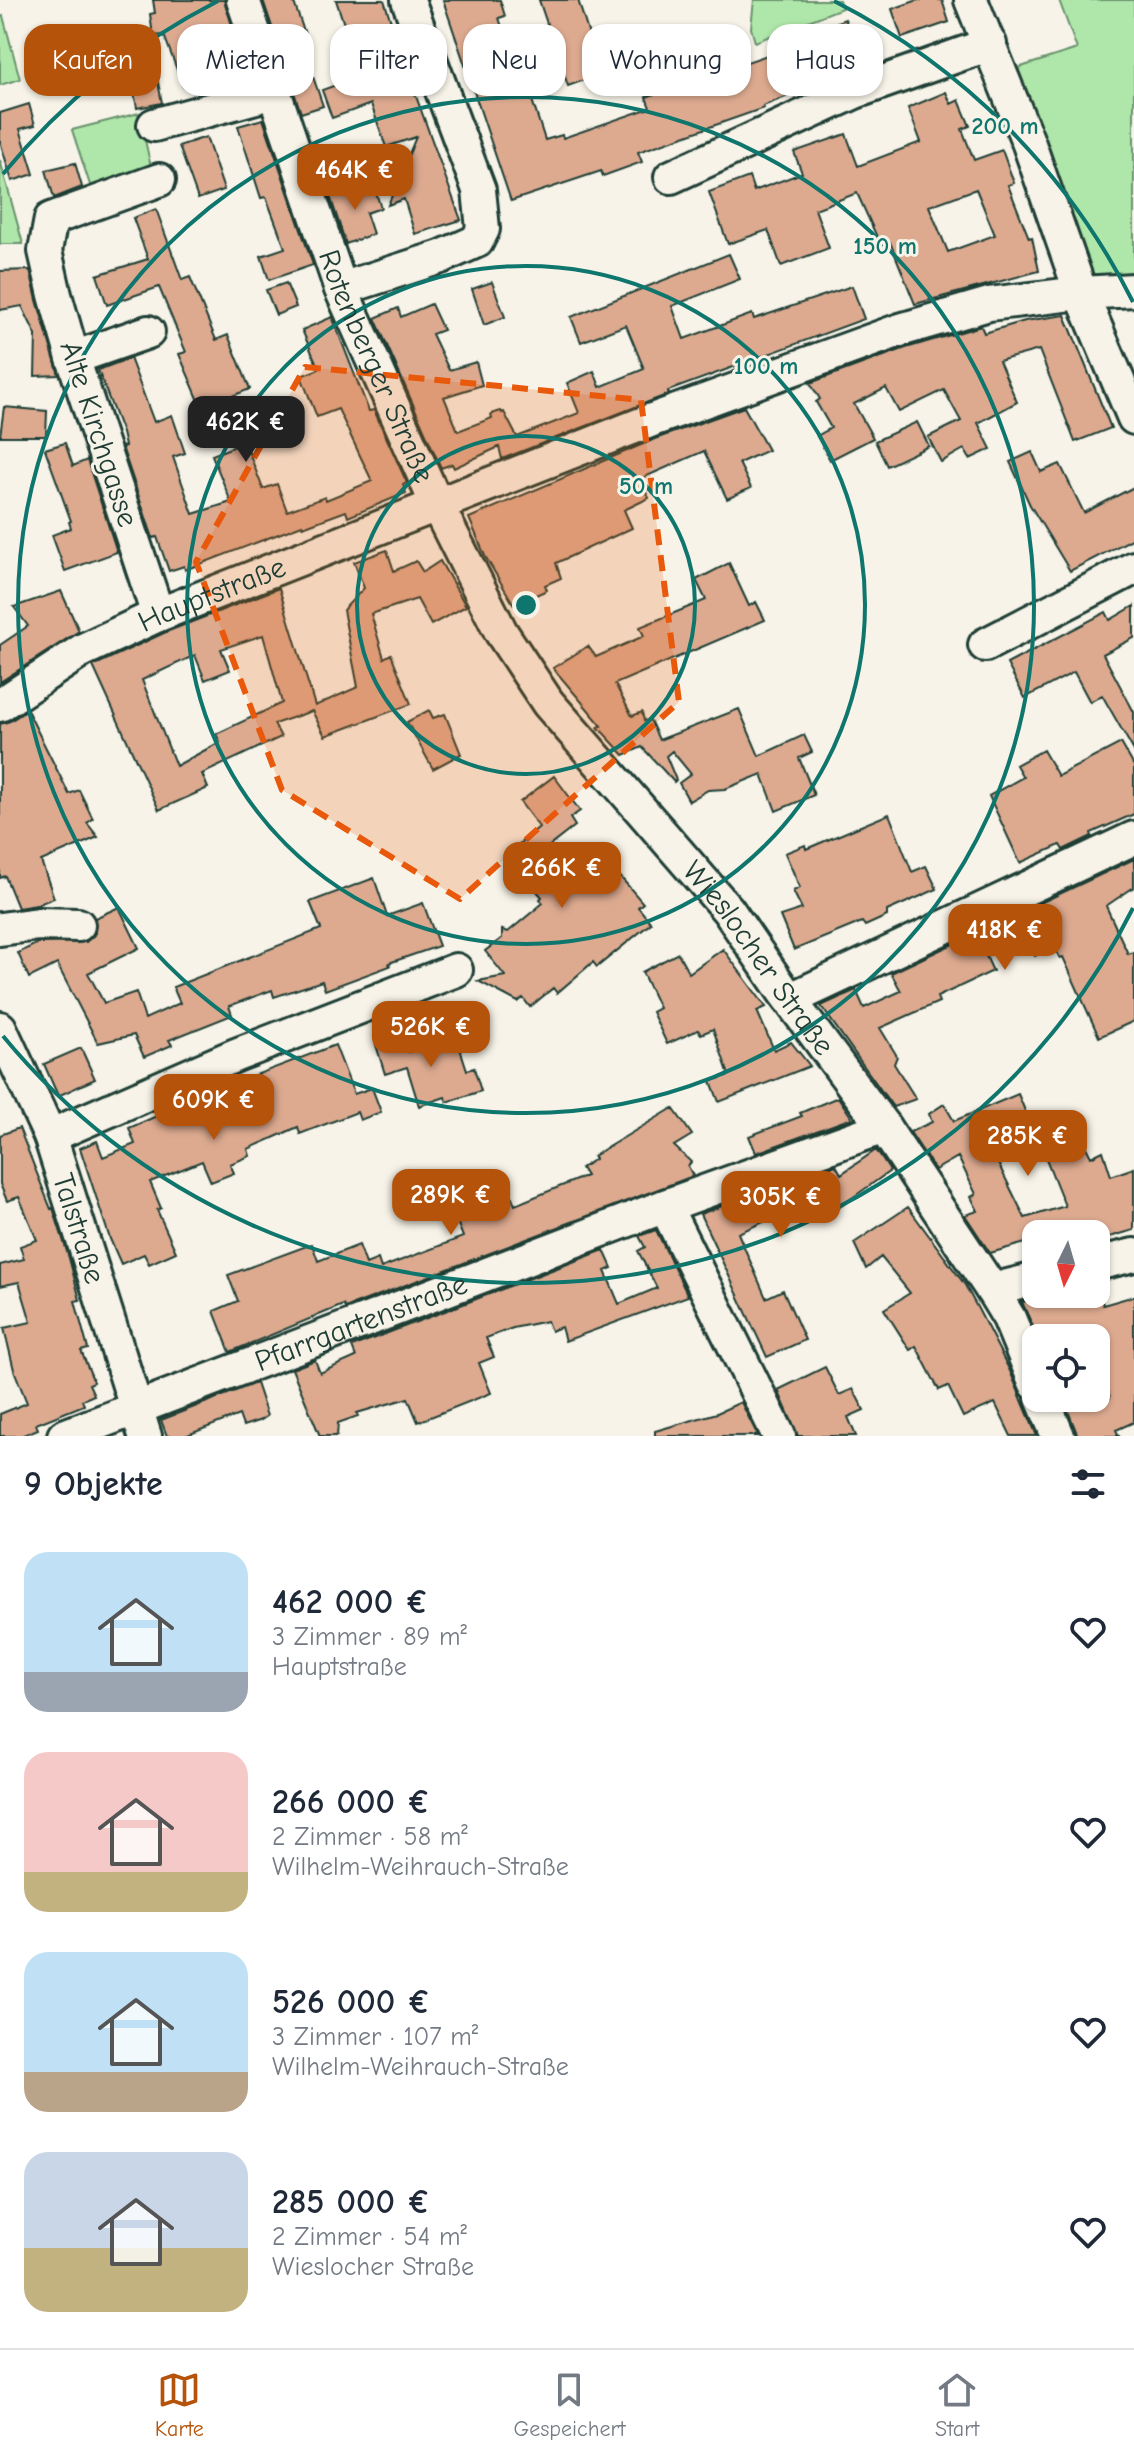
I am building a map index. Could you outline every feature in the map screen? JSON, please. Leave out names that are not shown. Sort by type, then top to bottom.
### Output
[{"type":"street","name":"Rotenberger Straße","points":[[243,0],[251,24]]},
{"type":"street","points":[[341,289],[477,241],[483,229],[479,190],[408,0]]},
{"type":"street","points":[[971,0],[1029,144],[1081,293],[1134,418]]},
{"type":"street","points":[[671,177],[855,92],[990,44]]},
{"type":"street","points":[[154,125],[259,96]]},
{"type":"street","name":"Rotenberger Straße","points":[[275,96],[341,289],[437,505]]},
{"type":"street","name":"Alte Kirchgasse","points":[[158,615],[73,358],[45,251],[51,219],[159,180]]},
{"type":"street","name":"Hauptstraße","points":[[0,705],[83,650],[158,615],[652,420],[900,330],[989,304],[1134,290]]},
{"type":"street","points":[[73,358],[148,332]]},
{"type":"street","name":"Wieslocher Straße","points":[[437,505],[501,632],[548,703],[728,910],[884,1127],[992,1290],[1009,1318],[1022,1350]]},
{"type":"street","points":[[985,645],[1134,568]]},
{"type":"street","points":[[791,999],[1134,838]]},
{"type":"street","points":[[0,929],[39,924],[78,925]]},
{"type":"street","points":[[50,1136],[236,1055],[456,970]]},
{"type":"street","name":"Talstraße","points":[[0,1028],[50,1136],[140,1422]]},
{"type":"street","name":"Pfarrgartenstraße","points":[[64,1436],[140,1422],[665,1206],[884,1127]]},
{"type":"street","points":[[665,1206],[779,1436]]},
{"type":"street","points":[[1110,1261],[1134,1255]]},
{"type":"street","points":[[992,1290],[1022,1282]]},
{"type":"street","points":[[1048,1412],[1058,1436]]},
{"type":"highlighted area","points":[[305,367],[641,400],[679,702],[460,899],[282,790],[196,562]]},
{"type":"green space","points":[[754,0],[839,0],[842,8],[801,24],[767,24],[767,37],[755,42],[751,28]]},
{"type":"green space","points":[[1059,0],[1134,0],[1134,281],[1091,283],[1018,68],[1077,49]]},
{"type":"green space","points":[[3,16],[20,79],[0,85],[0,17]]},
{"type":"green space","points":[[139,113],[151,167],[91,188],[72,130]]},
{"type":"green space","points":[[0,160],[23,244],[0,244]]},
{"type":"building","points":[[153,0],[224,0],[232,24],[177,24],[177,70],[164,35],[161,35],[161,24],[151,24],[150,14],[155,13]]},
{"type":"building","points":[[263,0],[293,0],[301,24],[271,24]]},
{"type":"building","points":[[336,0],[384,0],[392,24],[344,24]]},
{"type":"building","points":[[443,0],[500,0],[505,16],[499,18],[501,24],[463,24],[463,59]]},
{"type":"building","points":[[539,0],[578,0],[586,24],[582,24],[582,81],[568,86],[566,80],[566,24],[547,24]]},
{"type":"building","points":[[918,0],[942,0],[949,22],[902,38],[892,9]]},
{"type":"building","points":[[767,55],[767,96],[788,96],[764,108],[638,152],[642,162],[603,176],[601,171],[511,201],[475,96],[531,97],[545,140],[562,135],[563,138],[650,108],[646,97],[649,96],[751,96],[751,61]]},
{"type":"building","points":[[314,80],[323,106],[301,113],[295,96],[314,96]]},
{"type":"building","points":[[330,87],[330,96],[416,96],[461,220],[415,234],[404,199],[388,205],[416,137],[386,147],[371,104],[332,118],[322,90]]},
{"type":"building","points":[[946,92],[951,104],[959,100],[970,126],[962,129],[974,160],[1002,150],[1014,183],[1008,185],[1029,238],[1032,237],[1039,271],[915,304],[890,242],[881,246],[857,193],[815,209],[829,248],[781,266],[768,230],[728,244],[709,192],[749,177],[754,191],[802,173],[794,152],[846,134],[858,166],[921,142],[908,108]],"holes":[[[976,189],[995,235],[948,252],[929,206]]]},
{"type":"building","points":[[135,96],[161,96],[162,103],[137,108]]},
{"type":"building","points":[[29,104],[35,125],[20,129],[34,174],[12,181],[0,141],[0,113]]},
{"type":"building","points":[[263,119],[313,265],[269,280],[261,256],[285,248],[266,197],[261,198],[238,126]]},
{"type":"building","points":[[206,137],[224,190],[198,199],[179,146]]},
{"type":"building","points":[[75,163],[82,187],[54,198],[46,170]]},
{"type":"building","points":[[358,186],[360,192],[374,187],[381,208],[366,213],[373,234],[346,244],[330,196]]},
{"type":"building","points":[[156,209],[182,280],[190,277],[216,340],[228,335],[250,389],[202,408],[179,354],[186,352],[159,287],[107,305],[97,275],[148,259],[133,218]]},
{"type":"building","points":[[729,254],[740,279],[672,306],[684,339],[752,314],[754,319],[852,286],[864,319],[668,391],[669,394],[502,459],[499,447],[454,468],[452,464],[441,468],[375,318],[398,308],[401,317],[431,304],[443,330],[432,334],[449,370],[476,362],[482,385],[444,397],[458,431],[492,418],[491,414],[501,411],[517,437],[579,413],[567,383],[594,371],[600,387],[644,369],[626,325],[581,342],[571,317]]},
{"type":"building","points":[[30,270],[59,375],[35,376],[36,335],[22,306],[0,310],[0,271]]},
{"type":"building","points":[[492,282],[505,317],[484,325],[472,289]]},
{"type":"building","points":[[286,283],[296,307],[276,315],[266,290]]},
{"type":"building","points":[[1065,315],[1111,428],[1075,442],[1039,350],[999,361],[1017,402],[978,423],[991,449],[970,459],[964,449],[941,462],[928,437],[961,421],[944,390],[899,412],[886,388],[854,404],[873,438],[830,460],[817,436],[831,428],[816,402],[820,399],[810,383],[906,348],[981,326],[984,333],[1025,321]]},
{"type":"building","points":[[332,317],[369,411],[374,410],[407,483],[403,485],[406,493],[348,517],[346,511],[185,570],[184,566],[169,571],[157,537],[153,538],[122,447],[125,446],[122,433],[98,370],[130,358],[154,422],[172,415],[185,453],[173,457],[193,514],[231,502],[212,455],[245,442],[263,489],[277,484],[287,511],[325,497],[326,500],[372,481],[338,409],[317,417],[301,376],[319,369],[302,330]]},
{"type":"building","points":[[4,407],[47,411],[46,436],[0,436]]},
{"type":"building","points":[[744,407],[768,450],[739,463],[751,488],[727,499],[704,451],[640,479],[649,498],[624,510],[632,528],[556,563],[561,578],[545,585],[547,590],[514,605],[485,556],[469,518],[655,439]]},
{"type":"building","points":[[917,422],[929,446],[887,466],[875,441]]},
{"type":"building","points":[[65,443],[73,466],[87,460],[117,552],[65,571],[52,535],[71,528],[71,521],[45,449]]},
{"type":"building","points":[[1032,452],[1041,472],[1060,464],[1084,513],[1134,487],[1134,538],[1070,571],[1030,505],[1010,462]]},
{"type":"building","points":[[387,550],[394,571],[416,561],[423,572],[440,561],[466,606],[431,625],[417,599],[371,614],[384,658],[391,654],[411,704],[325,736],[312,711],[274,724],[281,737],[202,774],[208,788],[159,810],[93,666],[166,632],[279,588],[315,706],[358,687],[343,610],[364,588],[354,562]],"holes":[[[263,635],[282,703],[216,734],[220,742],[176,766],[142,680],[195,655],[205,680],[230,670],[221,649]]]},
{"type":"building","points":[[729,563],[749,606],[756,602],[765,620],[615,684],[632,716],[642,712],[644,721],[650,720],[659,740],[739,709],[759,756],[804,735],[812,752],[799,758],[814,795],[776,811],[762,774],[725,789],[708,790],[689,801],[679,783],[691,774],[672,751],[666,756],[676,780],[674,782],[642,747],[624,755],[598,727],[602,726],[553,668],[588,646],[596,657],[644,636],[640,627],[706,600],[696,580]]},
{"type":"building","points":[[61,591],[79,631],[0,682],[0,645],[28,626],[14,607]]},
{"type":"building","points":[[1134,606],[1134,638],[1103,654],[1134,712],[1134,751],[1102,695],[1090,702],[1074,672],[1025,698],[1007,664],[1106,612],[1110,620]]},
{"type":"building","points":[[27,710],[69,794],[79,790],[93,819],[87,823],[98,837],[41,861],[54,898],[18,908],[5,876],[0,878],[0,724]]},
{"type":"building","points":[[429,710],[433,718],[445,714],[461,754],[433,769],[407,722]]},
{"type":"building","points":[[1121,743],[1134,766],[1134,814],[1091,833],[1092,836],[1063,850],[1060,845],[1020,863],[989,796],[1023,777],[1016,765],[1043,750],[1058,776]]},
{"type":"building","points":[[554,776],[580,811],[570,818],[575,826],[538,855],[561,882],[598,851],[643,903],[638,907],[651,923],[597,967],[593,962],[557,993],[553,988],[530,1007],[523,998],[518,1002],[478,981],[505,976],[485,951],[502,938],[502,930],[508,932],[543,903],[542,897],[506,855],[539,827],[520,802]]},
{"type":"building","points":[[889,814],[912,872],[926,866],[937,889],[887,911],[887,916],[865,926],[862,922],[794,950],[780,916],[802,909],[793,891],[800,888],[785,853],[805,845],[806,849]]},
{"type":"building","points":[[1134,859],[1134,887],[1106,906],[1128,954],[1134,952],[1134,1021],[1099,1037],[1063,957],[1060,958],[1054,946],[1035,956],[1026,938],[986,956],[993,971],[937,997],[939,1002],[880,1028],[897,1056],[894,1064],[916,1099],[893,1107],[821,1006],[856,990],[864,1008],[901,991],[891,973]]},
{"type":"building","points":[[374,878],[387,916],[423,903],[439,946],[325,990],[322,981],[274,997],[272,990],[229,1006],[232,1015],[169,1040],[172,1045],[144,1057],[134,1035],[98,1043],[57,964],[29,978],[18,953],[38,943],[86,942],[95,934],[95,918],[119,907],[139,948],[88,973],[104,1003],[136,992],[145,1019],[180,1003],[173,987],[321,929],[310,902]]},
{"type":"building","points":[[723,949],[766,1007],[757,1011],[774,1050],[791,1042],[810,1066],[719,1102],[711,1081],[729,1075],[713,1029],[701,1034],[698,1030],[667,1044],[652,1012],[659,1008],[642,972],[678,953],[689,973]]},
{"type":"building","points":[[404,1036],[409,1052],[456,1036],[467,1070],[474,1068],[481,1091],[447,1102],[445,1097],[419,1106],[407,1067],[385,1074],[376,1045]]},
{"type":"building","points":[[335,1045],[354,1094],[372,1088],[381,1112],[360,1120],[357,1112],[300,1134],[298,1127],[248,1149],[250,1156],[230,1164],[234,1173],[211,1182],[202,1161],[150,1182],[161,1208],[157,1210],[176,1252],[149,1264],[144,1254],[121,1264],[80,1148],[97,1141],[103,1157],[135,1144],[129,1128],[221,1088]]},
{"type":"building","points":[[81,1048],[95,1079],[58,1096],[44,1064]]},
{"type":"building","points":[[1018,1094],[1033,1130],[990,1147],[1025,1218],[1065,1206],[1041,1146],[1071,1132],[1078,1146],[1084,1143],[1091,1157],[1103,1151],[1111,1176],[1134,1168],[1134,1230],[1110,1237],[1110,1220],[1022,1220],[1022,1244],[990,1253],[965,1215],[978,1211],[971,1197],[976,1194],[958,1157],[935,1170],[910,1132],[932,1122],[929,1114],[944,1104],[954,1121]]},
{"type":"building","points":[[838,1097],[852,1118],[756,1153],[749,1136],[802,1116],[800,1113]]},
{"type":"building","points":[[673,1108],[692,1135],[674,1146],[691,1162],[688,1166],[693,1176],[345,1308],[343,1305],[230,1352],[214,1311],[238,1301],[228,1275],[312,1244],[318,1261],[359,1245],[366,1264],[378,1259],[381,1268],[463,1237],[449,1202],[505,1179],[515,1205],[586,1176],[581,1168],[595,1159],[593,1156]]},
{"type":"building","points":[[19,1128],[53,1208],[69,1258],[80,1300],[75,1301],[88,1349],[81,1351],[94,1382],[89,1384],[94,1395],[82,1400],[84,1405],[36,1424],[38,1429],[21,1436],[0,1436],[0,1414],[27,1403],[14,1370],[4,1328],[31,1322],[19,1282],[0,1286],[0,1265],[24,1259],[20,1246],[37,1240],[19,1197],[7,1201],[0,1184],[0,1135]]},
{"type":"building","points":[[876,1150],[890,1171],[827,1216],[825,1211],[787,1225],[780,1215],[738,1233],[766,1298],[783,1290],[805,1340],[767,1357],[700,1214],[836,1165],[841,1174]]},
{"type":"building","points":[[908,1207],[965,1285],[1010,1371],[1022,1400],[1022,1412],[1027,1412],[1037,1436],[1011,1436],[995,1403],[963,1417],[948,1386],[939,1390],[916,1346],[910,1350],[884,1309],[910,1293],[881,1257],[866,1269],[854,1243]]},
{"type":"building","points":[[656,1230],[688,1296],[565,1341],[561,1327],[551,1331],[547,1321],[486,1338],[494,1357],[479,1363],[491,1393],[418,1422],[408,1398],[357,1413],[358,1416],[338,1423],[337,1436],[320,1436],[292,1369],[315,1360],[320,1373],[356,1357],[352,1347],[604,1250],[612,1268],[605,1271],[619,1304],[657,1288],[638,1251],[645,1247],[639,1236]]},
{"type":"building","points":[[1134,1296],[1134,1422],[1116,1430],[1119,1436],[1078,1436],[1069,1412],[1110,1412],[1110,1324],[1032,1324],[1025,1308],[1110,1308],[1110,1303]]},
{"type":"building","points":[[825,1367],[839,1395],[853,1389],[864,1410],[848,1417],[856,1436],[798,1436],[778,1390]]},
{"type":"building","points":[[256,1383],[267,1416],[261,1420],[243,1426],[239,1415],[185,1436],[167,1436],[161,1420]]},
{"type":"building","points":[[741,1402],[758,1436],[655,1436],[655,1431],[717,1413]]}]
